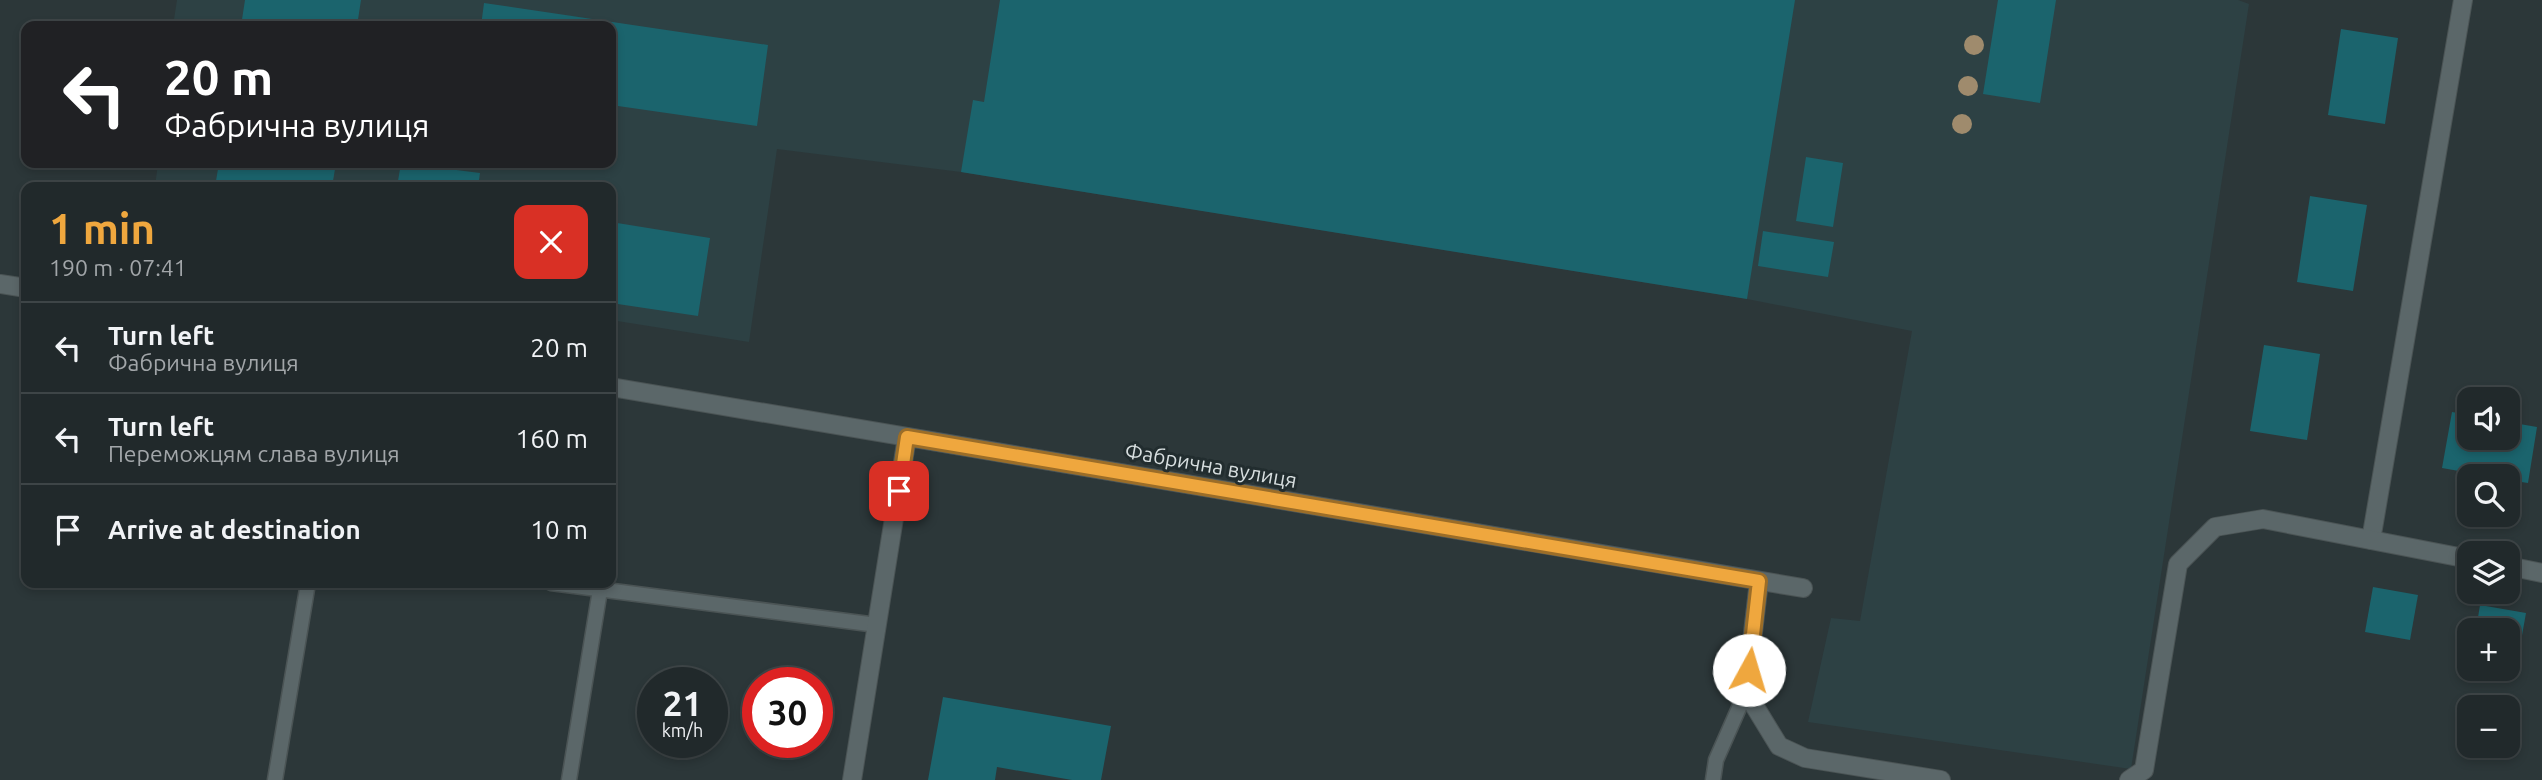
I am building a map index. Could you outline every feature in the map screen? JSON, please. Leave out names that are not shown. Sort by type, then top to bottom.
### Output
[{"type":"street","points":[[2371,540],[2463,0]]},
{"type":"street","points":[[0,284],[21,287]]},
{"type":"street","name":"Фабрична вулиця","points":[[616,388],[1803,588]]},
{"type":"street","points":[[852,780],[907,437]]},
{"type":"street","points":[[2129,780],[2144,770],[2178,564],[2215,527],[2263,519],[2457,557]]},
{"type":"street","points":[[2520,568],[2542,573]]},
{"type":"street","points":[[1759,581],[1746,692],[1779,747],[1805,758],[1941,780]]},
{"type":"lane","points":[[275,780],[307,588]]},
{"type":"lane","points":[[586,588],[877,625]]},
{"type":"lane","points":[[569,780],[600,590]]},
{"type":"lane","points":[[1713,780],[1716,760],[1746,692]]},
{"type":"shaded area","points":[[177,0],[2238,0],[2249,4],[2131,769],[1808,722],[1831,618],[1860,621],[1912,331],[1747,299],[961,172],[777,149],[749,342],[616,321],[616,182],[156,182],[157,168],[616,168],[616,21],[174,21]]},
{"type":"building","points":[[245,0],[361,0],[358,21],[242,21]]},
{"type":"building","points":[[1000,0],[1795,0],[1747,299],[961,172],[973,100],[984,102]]},
{"type":"building","points":[[1998,0],[2056,0],[2040,103],[1983,94]]},
{"type":"building","points":[[484,3],[606,21],[482,21]]},
{"type":"building","points":[[616,23],[768,45],[757,126],[616,106]]},
{"type":"building","points":[[2341,29],[2398,38],[2385,124],[2328,115]]},
{"type":"building","points":[[1806,157],[1843,163],[1833,227],[1796,221]]},
{"type":"building","points":[[218,168],[335,168],[333,182],[216,182]]},
{"type":"building","points":[[400,168],[440,168],[480,173],[479,182],[398,182]]},
{"type":"building","points":[[2310,196],[2367,205],[2353,291],[2297,282]]},
{"type":"building","points":[[616,223],[710,238],[698,316],[616,304]]},
{"type":"building","points":[[1763,231],[1834,242],[1828,277],[1758,266]]},
{"type":"building","points":[[2264,345],[2320,354],[2307,440],[2250,431]]},
{"type":"building","points":[[2452,412],[2457,413],[2457,450],[2520,450],[2520,424],[2537,427],[2528,483],[2520,482],[2520,464],[2457,464],[2457,471],[2442,468]]},
{"type":"building","points":[[2373,587],[2418,595],[2410,640],[2365,632]]},
{"type":"building","points":[[2480,605],[2526,613],[2520,647],[2520,618],[2478,618]]},
{"type":"building","points":[[943,697],[1111,726],[1101,780],[1072,780],[997,767],[995,780],[928,780]]},
{"type":"route","points":[[899,491],[907,437],[1759,581],[1749,670]]}]
